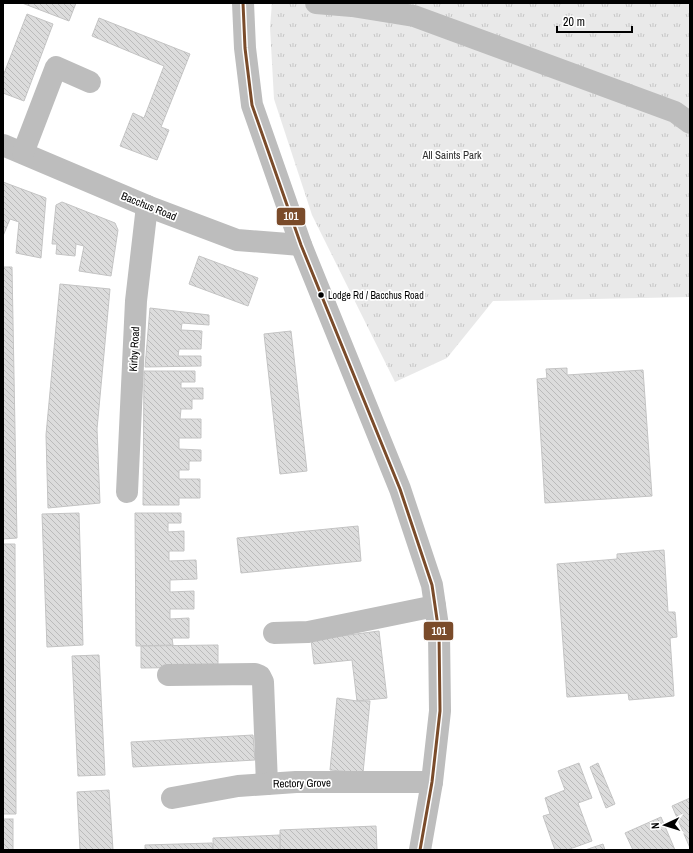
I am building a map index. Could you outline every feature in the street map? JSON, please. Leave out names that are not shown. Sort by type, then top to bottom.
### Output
[{"type":"street","points":[[243,3],[245,48],[252,105],[301,245],[400,489],[432,586],[439,633],[440,711],[432,782],[420,850]]},
{"type":"street","points":[[316,3],[352,6],[414,16],[675,112],[690,123]]},
{"type":"street","points":[[23,153],[56,67],[90,82]]},
{"type":"street","name":"Bacchus Road","points":[[3,145],[147,206],[237,240],[301,245]]},
{"type":"street","name":"Kirby Road","points":[[127,492],[136,301],[147,206]]},
{"type":"street","points":[[274,633],[323,630],[435,606]]},
{"type":"street","points":[[168,675],[255,674],[260,676],[263,682],[267,784]]},
{"type":"street","name":"Rectory Grove","points":[[172,798],[238,786],[296,782],[432,782]]},
{"type":"green space","name":"All Saints Park","points":[[272,3],[690,3],[690,297],[493,301],[447,358],[395,382],[312,215],[274,99],[270,27]]},
{"type":"building","points":[[22,3],[76,3],[69,21]]},
{"type":"building","points":[[27,14],[53,24],[24,101],[3,93],[3,76]]},
{"type":"building","points":[[99,18],[190,54],[161,127],[169,130],[157,160],[120,146],[133,113],[144,118],[164,66],[92,36]]},
{"type":"building","points":[[3,182],[46,198],[41,258],[16,253],[19,222],[10,219],[3,236]]},
{"type":"building","points":[[62,202],[115,223],[118,230],[111,276],[79,271],[84,246],[76,244],[75,256],[56,254],[57,244],[52,244],[56,205]]},
{"type":"building","points":[[199,256],[258,278],[248,306],[189,284]]},
{"type":"building","points":[[3,267],[12,267],[17,538],[3,539]]},
{"type":"building","points":[[60,284],[110,289],[97,429],[100,503],[48,508],[46,435]]},
{"type":"building","points":[[150,308],[209,315],[209,325],[182,323],[181,330],[202,331],[201,349],[179,349],[178,356],[201,356],[201,366],[145,367]]},
{"type":"building","points":[[291,331],[307,471],[280,474],[264,334]]},
{"type":"building","points":[[567,368],[567,375],[643,370],[652,496],[545,503],[537,379],[547,378],[546,369]]},
{"type":"building","points":[[144,371],[195,371],[195,382],[181,382],[181,388],[203,388],[203,399],[192,399],[192,409],[181,409],[180,419],[201,419],[201,438],[179,438],[179,449],[201,450],[201,461],[189,461],[189,470],[179,470],[179,479],[200,479],[200,498],[179,498],[179,505],[143,505]]},
{"type":"building","points":[[79,513],[83,645],[47,647],[42,514]]},
{"type":"building","points":[[135,513],[181,513],[181,523],[168,523],[168,532],[184,531],[184,551],[169,551],[169,561],[196,560],[197,579],[170,580],[170,592],[194,591],[194,609],[170,609],[170,619],[189,618],[189,638],[172,638],[173,645],[136,646]]},
{"type":"building","points":[[358,526],[361,561],[241,573],[237,538]]},
{"type":"building","points":[[3,544],[15,544],[16,814],[3,814]]},
{"type":"building","points":[[664,550],[668,612],[675,612],[677,637],[670,638],[674,696],[629,700],[628,693],[567,697],[557,564],[617,559],[617,554]]},
{"type":"building","points":[[379,631],[387,698],[357,701],[352,660],[314,664],[311,640]]},
{"type":"building","points":[[218,645],[218,667],[141,668],[141,646]]},
{"type":"building","points":[[99,655],[105,775],[78,776],[72,656]]},
{"type":"building","points":[[337,698],[370,701],[363,773],[330,770]]},
{"type":"building","points":[[253,735],[255,760],[133,767],[131,742]]},
{"type":"building","points":[[579,763],[592,798],[578,803],[592,841],[567,850],[555,850],[543,816],[550,814],[545,798],[565,790],[558,771]]},
{"type":"building","points":[[598,763],[615,804],[606,808],[590,767]]},
{"type":"building","points":[[109,790],[113,850],[80,850],[77,792]]},
{"type":"building","points":[[690,798],[690,848],[672,806]]},
{"type":"building","points":[[661,817],[675,850],[633,850],[625,833]]},
{"type":"building","points":[[3,819],[13,819],[13,850],[3,850]]},
{"type":"building","points":[[376,826],[377,850],[280,850],[280,830]]},
{"type":"building","points":[[280,835],[280,850],[213,850],[213,838]]},
{"type":"building","points":[[212,843],[213,850],[145,850],[145,845]]},
{"type":"building","points":[[603,844],[605,850],[585,850]]},
{"type":"transit line","name":"101","points":[[243,3],[245,48],[252,105],[301,245],[400,489],[432,585],[439,633],[440,711],[432,782],[420,850]]},
{"type":"place","name":"Lodge Rd / Bacchus Road","points":[[321,295]]}]
